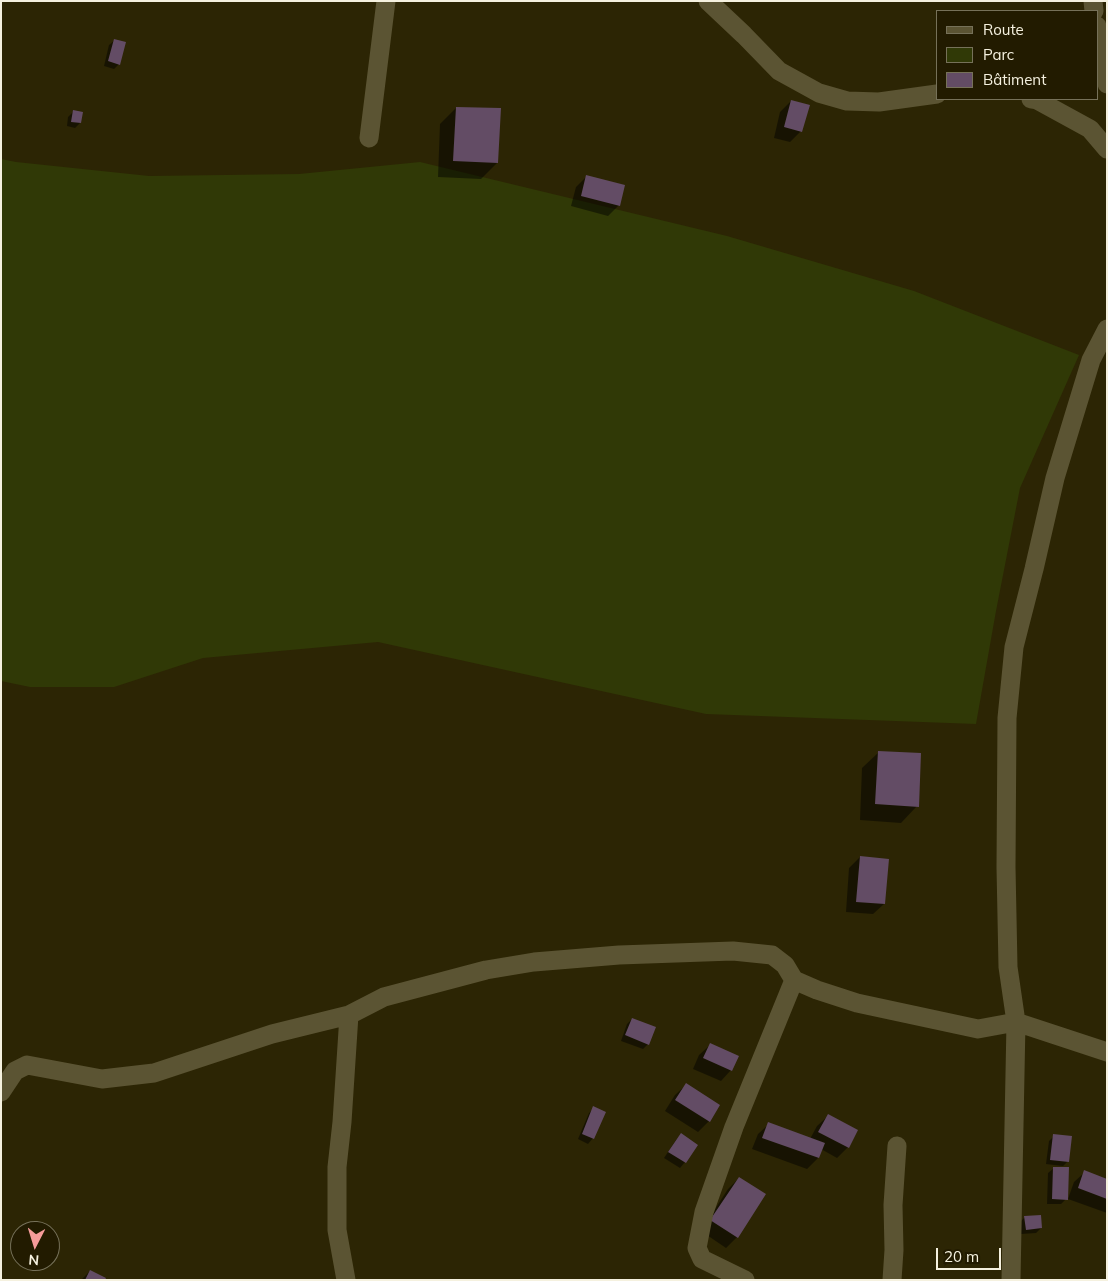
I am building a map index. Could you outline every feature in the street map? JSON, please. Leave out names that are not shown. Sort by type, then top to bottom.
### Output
[{"type":"street","points":[[369,138],[386,1]]},
{"type":"street","points":[[708,1],[779,71],[819,92],[847,101],[879,102],[936,94]]},
{"type":"street","points":[[1098,32],[1107,84]]},
{"type":"street","points":[[1037,100],[1090,130],[1107,149]]},
{"type":"street","points":[[1011,1280],[1016,1022],[1008,966],[1006,867],[1007,718],[1014,647],[1055,478],[1091,360],[1107,329]]},
{"type":"street","points":[[1,1092],[15,1071],[27,1064],[102,1079],[154,1074],[272,1034],[349,1014],[393,994],[486,970],[543,961],[619,955],[733,951],[772,955],[785,965],[794,980],[817,990],[857,1003],[978,1029],[1016,1022],[1107,1052]]},
{"type":"street","points":[[745,1280],[702,1259],[697,1248],[704,1212],[734,1127],[794,980]]},
{"type":"street","points":[[346,1280],[338,1230],[337,1167],[349,1014]]},
{"type":"street","points":[[892,1280],[894,1250],[893,1205],[897,1146]]},
{"type":"green space","points":[[1,159],[149,176],[299,174],[420,162],[727,236],[914,291],[1079,355],[1020,488],[976,724],[706,714],[378,642],[203,658],[114,687],[30,687],[1,681]]},
{"type":"building","points":[[114,39],[126,42],[120,65],[108,61]]},
{"type":"building","points":[[791,100],[810,105],[802,132],[784,127]]},
{"type":"building","points":[[456,107],[501,108],[498,163],[453,161]]},
{"type":"building","points":[[73,110],[83,112],[81,123],[71,122]]},
{"type":"building","points":[[586,175],[625,185],[620,206],[581,196]]},
{"type":"building","points":[[878,751],[921,753],[919,807],[875,804]]},
{"type":"building","points":[[860,856],[889,859],[885,904],[856,902]]},
{"type":"building","points":[[632,1018],[656,1027],[649,1045],[625,1035]]},
{"type":"building","points":[[710,1043],[739,1056],[732,1071],[703,1058]]},
{"type":"building","points":[[686,1083],[720,1105],[710,1122],[675,1100]]},
{"type":"building","points":[[593,1106],[606,1112],[594,1139],[582,1134]]},
{"type":"building","points":[[828,1114],[858,1130],[849,1148],[818,1132]]},
{"type":"building","points":[[768,1122],[825,1143],[819,1158],[762,1138]]},
{"type":"building","points":[[681,1133],[698,1145],[686,1163],[668,1152]]},
{"type":"building","points":[[1053,1134],[1072,1136],[1069,1162],[1050,1160]]},
{"type":"building","points":[[1053,1167],[1069,1167],[1068,1200],[1052,1199]]},
{"type":"building","points":[[1084,1170],[1107,1179],[1107,1199],[1078,1188]]},
{"type":"building","points":[[739,1177],[766,1194],[738,1238],[710,1220]]},
{"type":"building","points":[[1041,1215],[1042,1228],[1026,1230],[1024,1216]]},
{"type":"building","points":[[90,1270],[106,1278],[105,1280],[85,1280]]}]
